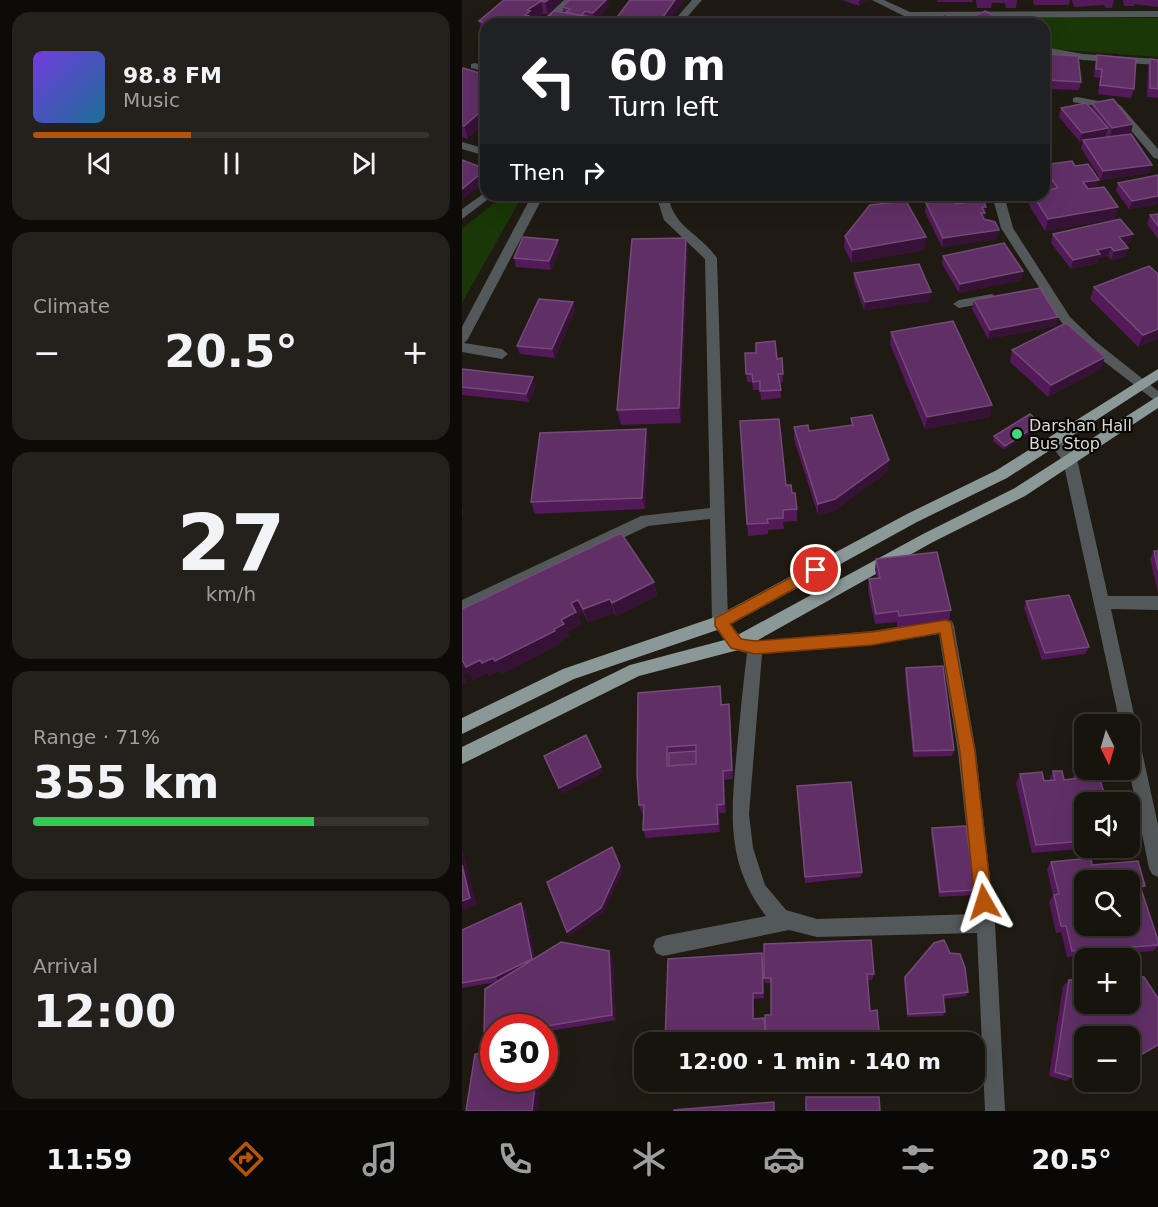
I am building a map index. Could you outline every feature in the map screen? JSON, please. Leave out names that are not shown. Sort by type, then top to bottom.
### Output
[{"type":"main road","points":[[462,726],[569,674],[720,622],[912,518],[1002,474],[1158,374]]},
{"type":"main road","points":[[462,756],[636,670],[736,644],[928,538],[1020,492],[1158,399]]},
{"type":"street","points":[[550,18],[569,0]]},
{"type":"street","points":[[681,18],[697,0]]},
{"type":"street","points":[[877,0],[908,15],[1158,14]]},
{"type":"street","points":[[1002,15],[1005,18]]},
{"type":"street","points":[[1050,51],[1083,57],[1158,62]]},
{"type":"street","points":[[475,66],[480,67]]},
{"type":"street","points":[[1077,100],[1116,106],[1157,153]]},
{"type":"street","points":[[462,145],[480,151]]},
{"type":"street","points":[[462,215],[480,201]]},
{"type":"street","points":[[462,339],[535,201]]},
{"type":"street","points":[[662,201],[663,212],[671,224],[704,246],[711,258],[720,622],[736,644],[755,648],[872,638],[946,626],[968,752],[986,923],[995,1111]]},
{"type":"street","points":[[1000,201],[1007,228],[1040,290],[1090,344],[1158,399]]},
{"type":"street","points":[[959,304],[1002,297]]},
{"type":"street","points":[[462,347],[502,354]]},
{"type":"street","points":[[1054,440],[1070,459],[1126,714]]},
{"type":"street","points":[[462,607],[646,520],[717,513]]},
{"type":"street","points":[[1102,602],[1158,603]]},
{"type":"street","points":[[755,648],[740,814],[744,848],[758,890],[780,918],[817,928],[986,923]]},
{"type":"street","points":[[1140,780],[1158,868]]},
{"type":"street","points":[[663,946],[791,920]]},
{"type":"green space","points":[[1017,17],[1158,18],[1158,57],[1051,49],[1050,18]]},
{"type":"green space","points":[[497,201],[519,201],[462,303],[462,229]]},
{"type":"building","points":[[504,0],[548,0],[541,1],[527,10],[530,11],[525,15],[529,16],[527,18],[483,18]]},
{"type":"building","points":[[570,0],[606,0],[593,13],[585,11],[581,16],[566,12],[570,9],[562,7]]},
{"type":"building","points":[[630,0],[675,0],[662,18],[616,18]]},
{"type":"building","points":[[554,11],[592,17],[591,18],[548,18]]},
{"type":"building","points":[[985,11],[998,18],[970,18]]},
{"type":"building","points":[[945,14],[952,18],[935,18]]},
{"type":"building","points":[[1050,54],[1078,56],[1081,82],[1050,80]]},
{"type":"building","points":[[1097,55],[1136,59],[1134,89],[1100,85],[1102,69],[1096,69]]},
{"type":"building","points":[[1150,59],[1158,60],[1158,89],[1150,88]]},
{"type":"building","points":[[462,69],[480,73],[480,112],[464,126],[462,125]]},
{"type":"building","points":[[1113,99],[1133,124],[1112,128],[1092,103]]},
{"type":"building","points":[[1086,103],[1108,128],[1082,133],[1061,108]]},
{"type":"building","points":[[1131,134],[1152,165],[1103,171],[1083,140]]},
{"type":"building","points":[[462,160],[480,167],[480,174],[462,189]]},
{"type":"building","points":[[1072,161],[1075,166],[1088,164],[1099,180],[1083,182],[1088,189],[1104,187],[1118,207],[1048,219],[1037,201],[1050,201],[1050,190],[1058,188],[1050,178],[1050,164]]},
{"type":"building","points":[[1158,175],[1158,196],[1132,201],[1118,183]]},
{"type":"building","points":[[906,201],[926,237],[852,250],[845,236],[870,205]]},
{"type":"building","points":[[955,201],[956,204],[983,201],[986,207],[982,207],[985,213],[981,213],[984,219],[995,222],[999,230],[943,238],[926,203]]},
{"type":"building","points":[[1158,214],[1158,226],[1150,215]]},
{"type":"building","points":[[1120,219],[1133,234],[1119,237],[1128,248],[1114,251],[1111,247],[1097,250],[1100,254],[1073,260],[1053,234]]},
{"type":"building","points":[[523,237],[558,240],[549,261],[514,258]]},
{"type":"building","points":[[686,238],[679,408],[617,410],[632,239]]},
{"type":"building","points":[[1004,243],[1023,271],[960,284],[943,256]]},
{"type":"building","points":[[919,264],[931,292],[865,302],[854,273]]},
{"type":"building","points":[[1149,266],[1158,274],[1158,329],[1143,335],[1094,287]]},
{"type":"building","points":[[1040,288],[1058,317],[990,330],[974,300]]},
{"type":"building","points":[[539,299],[573,302],[552,349],[517,346]]},
{"type":"building","points":[[953,321],[992,405],[927,417],[891,332]]},
{"type":"building","points":[[1066,323],[1105,357],[1051,385],[1012,350]]},
{"type":"building","points":[[775,341],[777,359],[782,358],[783,374],[778,374],[781,390],[760,391],[760,381],[753,382],[752,374],[746,374],[745,353],[756,353],[756,343]]},
{"type":"building","points":[[462,369],[533,377],[526,394],[462,387]]},
{"type":"building","name":"Darshan Hall Bus Stop","points":[[1030,414],[1041,423],[1005,446],[994,436]]},
{"type":"building","points":[[872,415],[889,460],[835,499],[818,504],[794,427],[808,425],[809,431],[853,425],[851,418]]},
{"type":"building","points":[[779,419],[786,485],[791,485],[792,493],[795,493],[797,509],[783,510],[783,518],[767,519],[768,523],[747,524],[740,421]]},
{"type":"building","points":[[646,429],[642,498],[531,502],[540,433]]},
{"type":"building","points":[[621,533],[654,582],[612,603],[610,599],[583,609],[578,600],[571,603],[576,612],[561,620],[564,624],[554,629],[555,631],[495,661],[493,658],[482,663],[480,660],[466,667],[462,660],[462,609]]},
{"type":"building","points":[[1154,551],[1158,551],[1158,570]]},
{"type":"building","points":[[937,552],[951,610],[899,616],[898,611],[876,614],[869,579],[880,578],[876,559]]},
{"type":"building","points":[[1069,595],[1089,647],[1045,653],[1026,601]]},
{"type":"building","points":[[943,666],[954,750],[914,751],[906,668]]},
{"type":"building","points":[[720,686],[721,705],[729,704],[732,770],[723,771],[724,804],[717,805],[718,824],[643,830],[644,805],[639,805],[637,774],[638,693]],"holes":[[[696,745],[696,764],[667,766],[667,747]]]},
{"type":"building","points":[[586,735],[601,767],[559,788],[544,756]]},
{"type":"building","points":[[696,751],[696,764],[669,766],[669,753]]},
{"type":"building","points":[[1053,771],[1062,771],[1064,780],[1100,780],[1104,792],[1074,792],[1074,842],[1036,845],[1020,774],[1042,772],[1044,781],[1055,780]]},
{"type":"building","points":[[851,782],[862,872],[805,877],[797,786]]},
{"type":"building","points":[[966,826],[975,890],[940,892],[932,828]]},
{"type":"building","points":[[612,847],[620,866],[601,908],[567,932],[547,882]]},
{"type":"building","points":[[1091,858],[1092,865],[1138,861],[1145,886],[1140,886],[1158,945],[1074,948],[1072,951],[1066,926],[1061,926],[1054,895],[1059,894],[1051,862]]},
{"type":"building","points":[[462,865],[470,898],[462,901]]},
{"type":"building","points":[[521,903],[532,959],[495,977],[462,983],[462,930]]},
{"type":"building","points":[[871,940],[874,974],[867,974],[870,1011],[877,1010],[879,1032],[766,1032],[765,1015],[771,1015],[771,978],[764,978],[764,944]]},
{"type":"building","points":[[944,940],[950,953],[960,954],[965,968],[968,992],[943,995],[945,1012],[908,1014],[905,977],[934,943]]},
{"type":"building","points":[[561,942],[609,951],[612,1015],[558,1024],[558,1014],[484,1014],[485,989]]},
{"type":"building","points":[[762,953],[763,993],[753,993],[753,1019],[764,1018],[765,1032],[665,1032],[668,959]]},
{"type":"building","points":[[1140,977],[1144,977],[1158,998],[1158,1045],[1140,1055],[1140,1026],[1074,1026],[1074,1074],[1072,1077],[1055,1072],[1069,980],[1074,980],[1074,1014],[1140,1014]]},
{"type":"building","points":[[475,1054],[480,1054],[480,1092],[534,1092],[532,1111],[466,1111]]},
{"type":"building","points":[[806,1097],[879,1097],[880,1111],[806,1111]]},
{"type":"building","points":[[774,1102],[774,1111],[674,1111],[674,1110]]},
{"type":"place","name":"Darshan Hall Bus Stop","points":[[1017,434]]},
{"type":"route","points":[[816,570],[720,622],[736,644],[755,648],[872,638],[946,626],[968,752],[984,902]]}]
